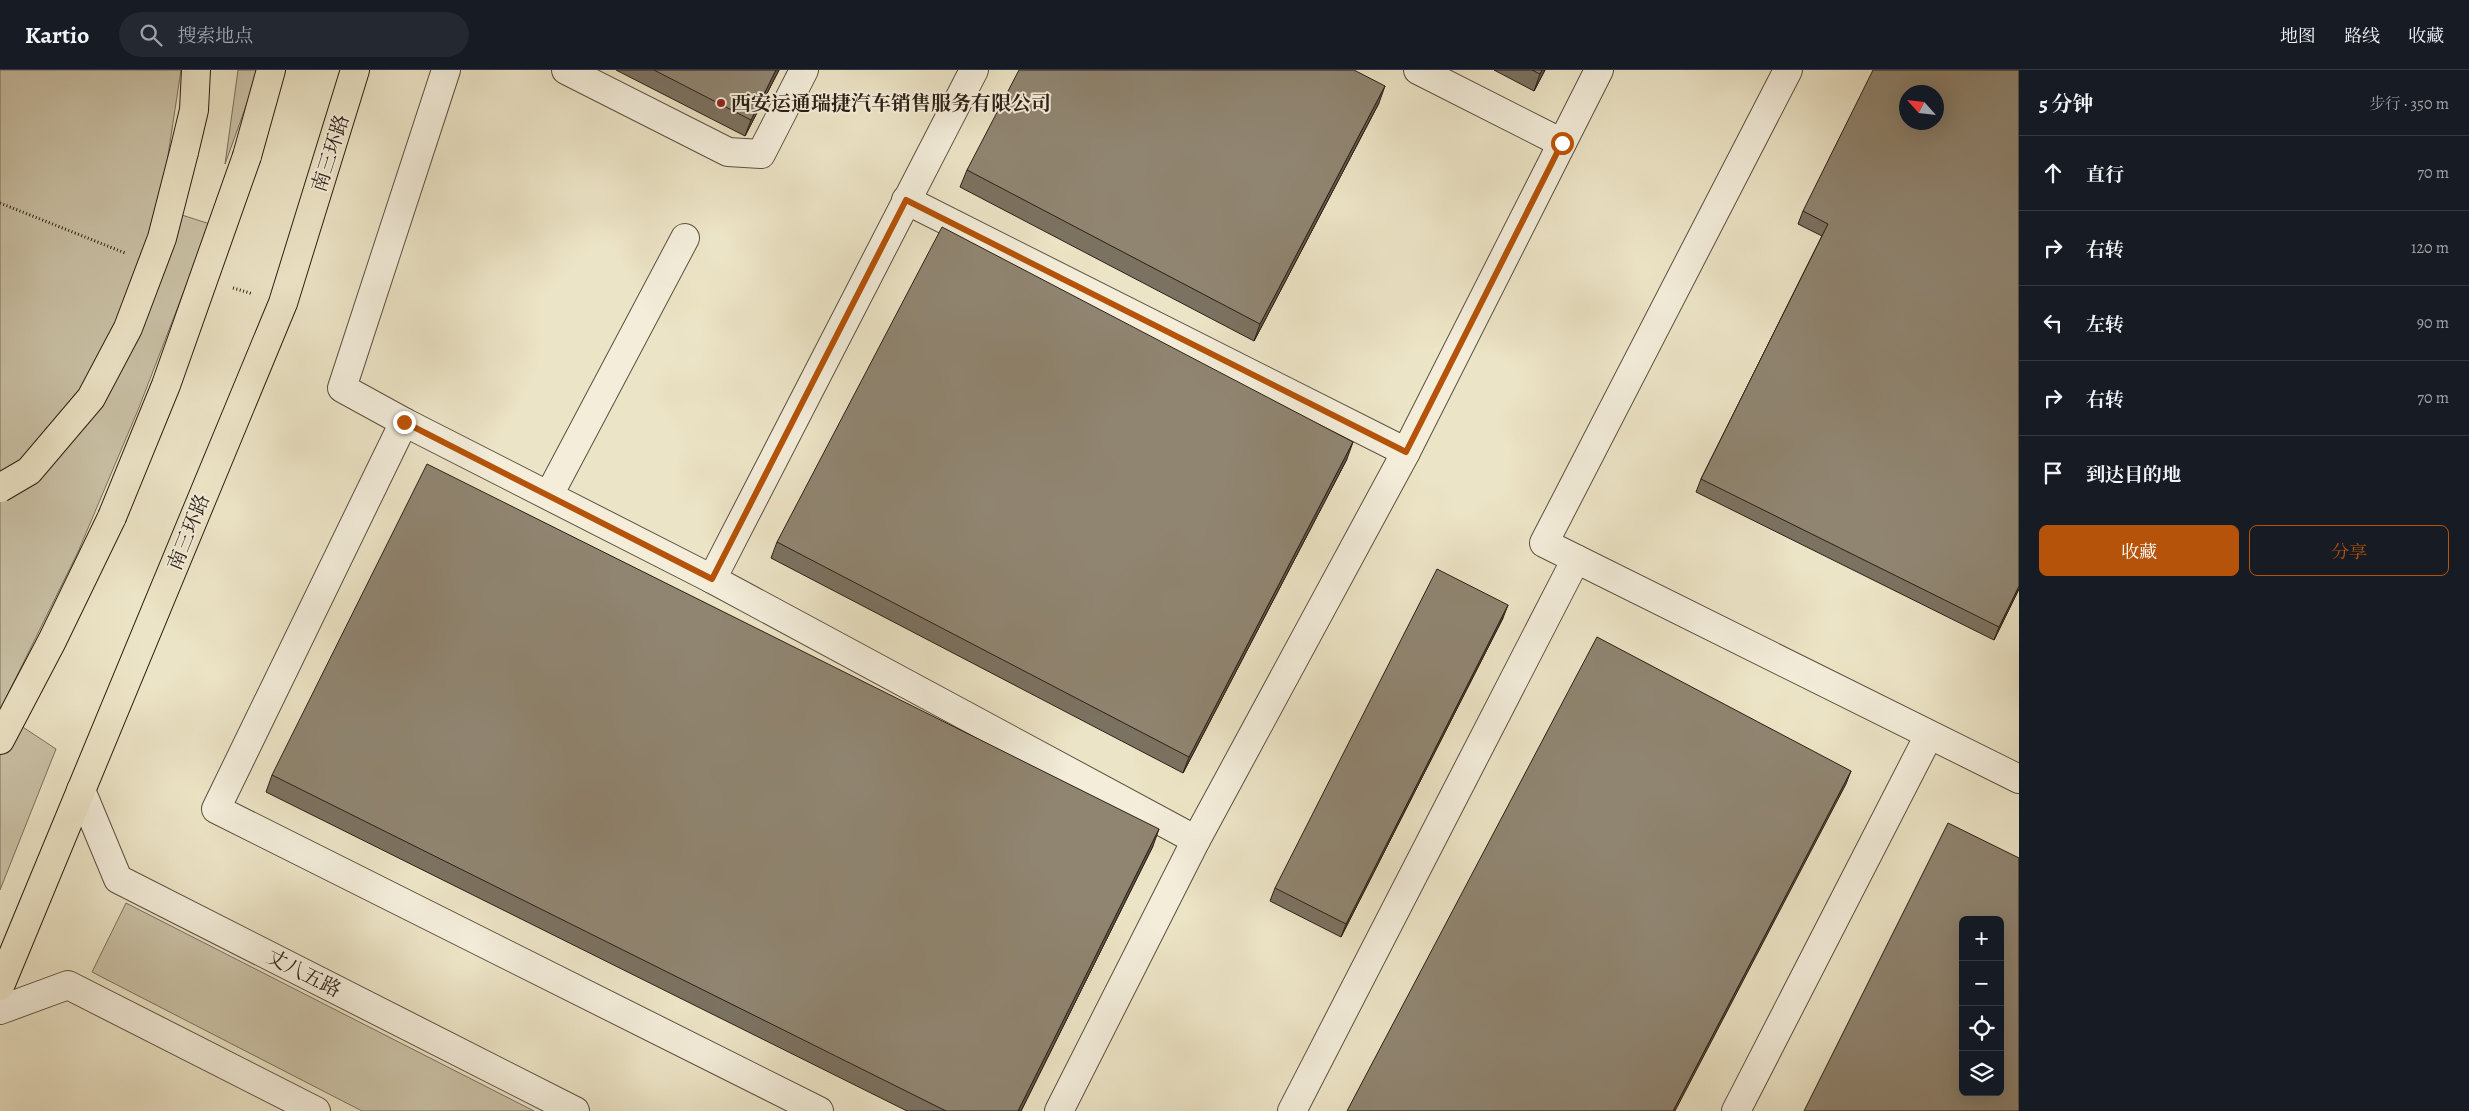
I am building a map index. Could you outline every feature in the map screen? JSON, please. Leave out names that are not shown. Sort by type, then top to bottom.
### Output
[{"type":"highway","points":[[194,110],[196,70]]},
{"type":"highway","points":[[0,488],[29,471],[91,398],[128,328],[162,238],[203,70]]},
{"type":"highway","points":[[0,740],[52,641],[112,517],[166,385],[247,156],[272,70]]},
{"type":"highway","name":"南三环路","points":[[0,986],[283,303],[354,70]]},
{"type":"street","points":[[446,70],[342,388],[404,422],[712,579],[1196,840]]},
{"type":"street","points":[[566,70],[728,152],[761,154],[804,70]]},
{"type":"street","points":[[712,579],[974,70]]},
{"type":"street","points":[[1418,70],[1562,143]]},
{"type":"street","points":[[1059,1111],[1196,840],[1406,452],[1599,70]]},
{"type":"street","points":[[1788,70],[1544,543],[1929,735],[2016,769]]},
{"type":"street","points":[[906,200],[1406,452]]},
{"type":"street","points":[[549,495],[685,238]]},
{"type":"street","points":[[404,422],[216,809],[819,1111]]},
{"type":"street","points":[[1292,1111],[1576,559]]},
{"type":"street","points":[[1736,1111],[1929,735]]},
{"type":"street","name":"丈八五路","points":[[81,790],[118,879],[575,1111]]},
{"type":"street","points":[[0,1010],[68,985],[316,1111]]},
{"type":"shaded area","points":[[0,70],[181,70],[160,208],[210,224],[138,410],[78,552],[0,710]]},
{"type":"shaded area","points":[[238,70],[259,70],[225,164]]},
{"type":"shaded area","points":[[0,712],[56,749],[0,890]]},
{"type":"shaded area","points":[[126,903],[534,1111],[362,1111],[92,972]]},
{"type":"building","points":[[654,70],[776,70],[751,120]]},
{"type":"building","points":[[1019,70],[1354,70],[1385,86],[1260,324],[967,170]]},
{"type":"building","points":[[1532,70],[1542,70],[1540,74]]},
{"type":"building","points":[[1873,70],[2019,70],[2019,586],[1999,627],[1701,479],[1828,224],[1803,211]]},
{"type":"building","points":[[942,227],[1353,442],[1189,757],[777,542]]},
{"type":"building","points":[[427,464],[1159,829],[1018,1111],[946,1111],[272,775]]},
{"type":"building","points":[[1437,569],[1508,605],[1346,924],[1275,888]]},
{"type":"building","points":[[1597,637],[1851,771],[1673,1111],[1347,1111]]},
{"type":"building","points":[[1948,823],[2019,858],[2019,1111],[1804,1111]]},
{"type":"place","name":"西安运通瑞捷汽车销售服务有限公司","points":[[721,103]]},
{"type":"route","points":[[404,422],[712,579],[906,200],[1406,452],[1562,143]]}]
